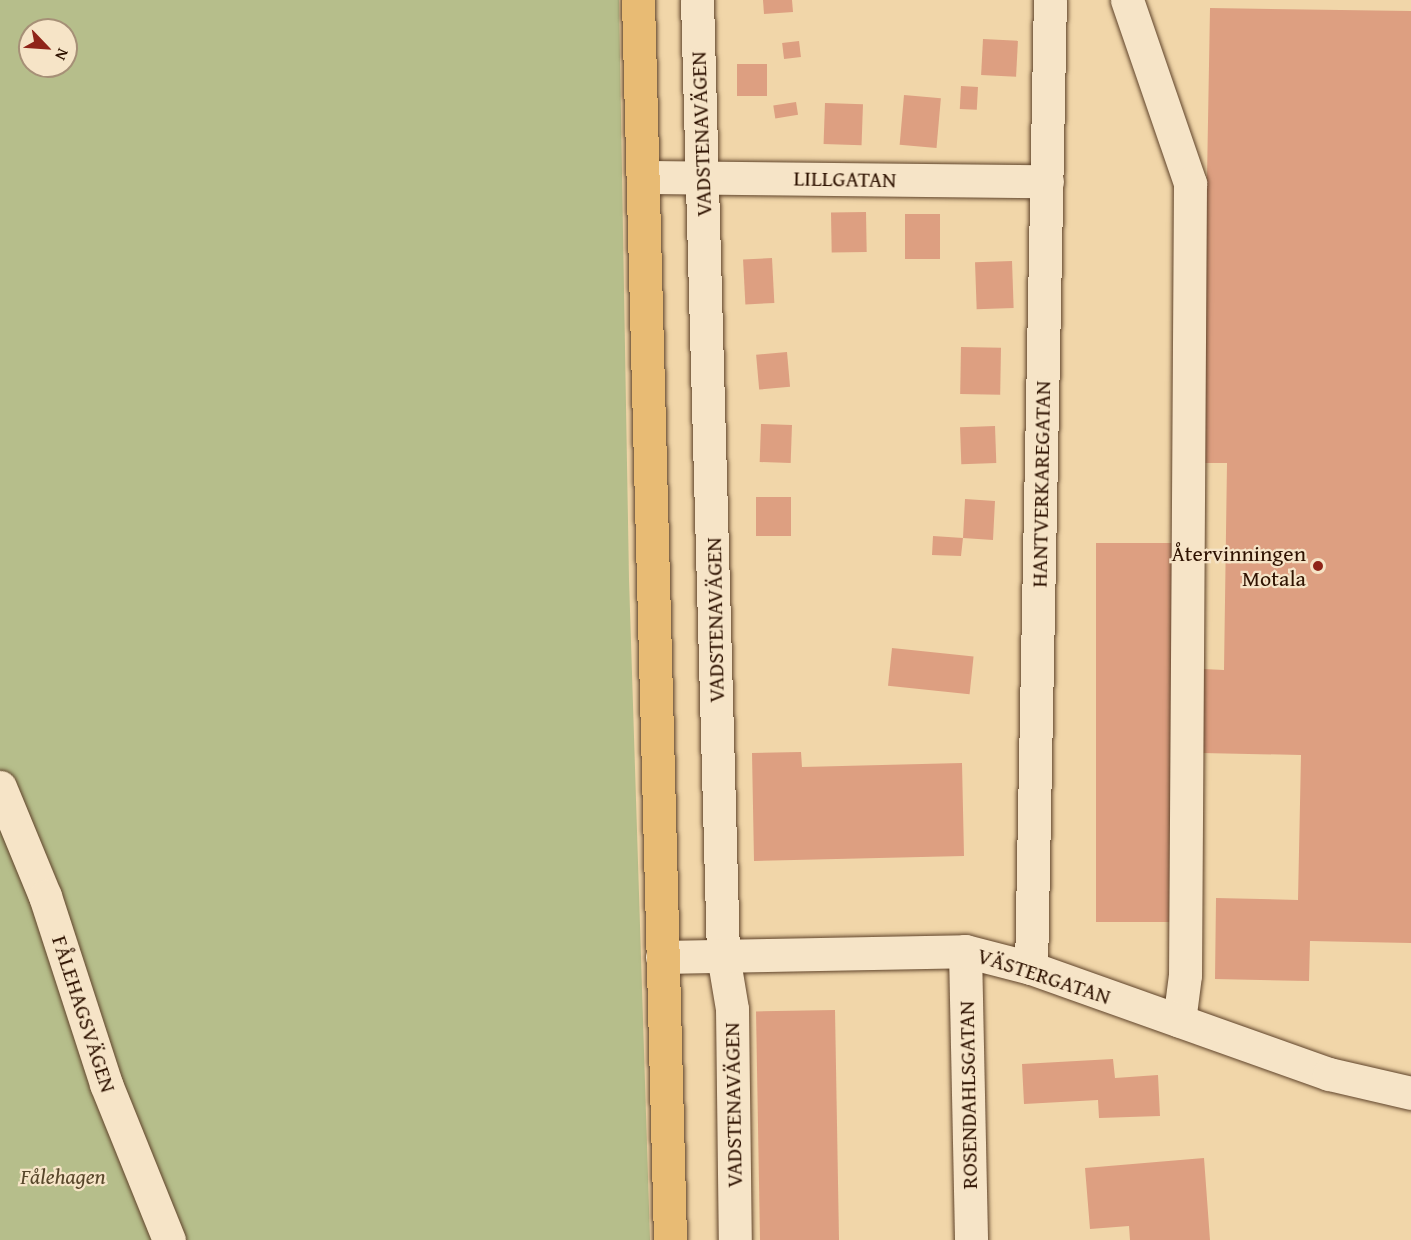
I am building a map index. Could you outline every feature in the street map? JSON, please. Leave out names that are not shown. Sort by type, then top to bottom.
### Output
[{"type":"main road","points":[[638,0],[670,1240]]},
{"type":"street","name":"VADSTENAVÄGEN","points":[[697,0],[723,955],[732,1009],[735,1240]]},
{"type":"street","name":"HANTVERKAREGATAN","points":[[1031,968],[1050,0]]},
{"type":"street","points":[[1127,0],[1190,183],[1185,963],[1179,1021]]},
{"type":"street","name":"LILLGATAN","points":[[643,177],[1047,181]]},
{"type":"street","name":"FÅLEHAGSVÄGEN","points":[[0,787],[45,896],[106,1084],[169,1240]]},
{"type":"street","name":"VÄSTERGATAN","points":[[662,957],[965,951],[1031,968],[1329,1074],[1411,1093]]},
{"type":"street","name":"ROSENDAHLSGATAN","points":[[965,951],[971,1240]]},
{"type":"green space","name":"Fålehagen","points":[[0,0],[619,0],[629,579],[650,1240],[0,1240]]},
{"type":"building","points":[[763,0],[792,0],[793,12],[764,14]]},
{"type":"building","name":"Återvinningen Motala","points":[[1210,8],[1411,11],[1411,943],[1310,941],[1309,981],[1215,979],[1216,898],[1298,900],[1301,755],[1202,753],[1203,669],[1224,670],[1227,463],[1202,463]]},
{"type":"building","points":[[983,39],[1018,41],[1016,77],[981,75]]},
{"type":"building","points":[[799,41],[801,57],[784,59],[782,43]]},
{"type":"building","points":[[737,64],[767,64],[767,96],[737,96]]},
{"type":"building","points":[[961,86],[978,87],[977,110],[960,109]]},
{"type":"building","points":[[904,95],[941,98],[937,148],[900,145]]},
{"type":"building","points":[[796,102],[798,115],[775,118],[773,106]]},
{"type":"building","points":[[825,103],[863,104],[862,145],[824,144]]},
{"type":"building","points":[[866,212],[867,252],[832,253],[831,213]]},
{"type":"building","points":[[905,214],[940,214],[940,259],[905,259]]},
{"type":"building","points":[[772,258],[774,303],[745,304],[743,260]]},
{"type":"building","points":[[1012,261],[1014,308],[977,309],[975,262]]},
{"type":"building","points":[[961,347],[1001,348],[1000,395],[960,394]]},
{"type":"building","points":[[787,352],[790,387],[759,390],[756,355]]},
{"type":"building","points":[[761,424],[792,425],[791,463],[760,462]]},
{"type":"building","points":[[995,426],[996,463],[961,464],[960,427]]},
{"type":"building","points":[[756,497],[791,497],[791,536],[756,536]]},
{"type":"building","points":[[965,499],[995,501],[993,540],[963,538]]},
{"type":"building","points":[[933,536],[963,538],[961,556],[932,555]]},
{"type":"building","points":[[1096,543],[1183,543],[1183,922],[1096,922]]},
{"type":"building","points":[[892,648],[974,657],[970,694],[888,686]]},
{"type":"building","points":[[801,752],[802,767],[962,763],[964,856],[754,861],[752,753]]},
{"type":"building","points":[[835,1010],[839,1240],[760,1240],[756,1011]]},
{"type":"building","points":[[1113,1059],[1115,1078],[1158,1075],[1160,1116],[1099,1118],[1098,1100],[1024,1104],[1022,1064]]},
{"type":"building","points":[[1204,1158],[1210,1240],[1130,1240],[1129,1226],[1090,1229],[1085,1168]]},
{"type":"place","name":"Återvinningen Motala","points":[[1318,566]]}]
